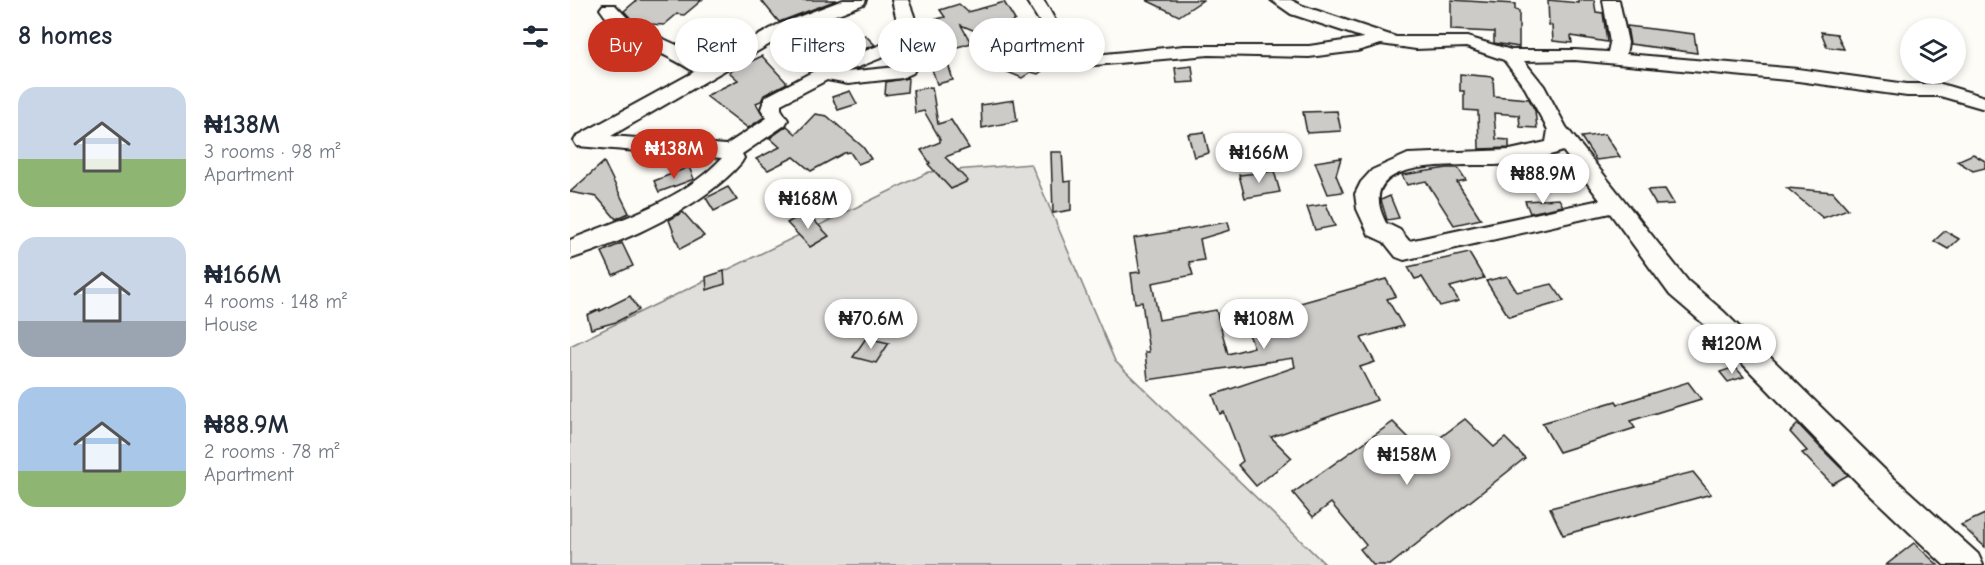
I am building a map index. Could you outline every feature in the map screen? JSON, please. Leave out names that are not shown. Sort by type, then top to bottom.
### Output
[{"type":"street","points":[[758,44],[793,24],[858,0]]},
{"type":"street","points":[[900,0],[905,18]]},
{"type":"street","points":[[1034,0],[1043,11],[1061,44],[1074,57],[1083,60],[1186,50],[1246,52],[1335,50],[1356,47],[1381,38]]},
{"type":"street","points":[[1279,0],[1297,10],[1381,38],[1416,44],[1467,42],[1510,56],[1575,55],[1798,75],[1907,90],[1941,90],[1985,103]]},
{"type":"street","points":[[1611,0],[1619,43],[1616,58]]},
{"type":"street","points":[[609,9],[612,17],[639,35],[675,51]]},
{"type":"street","points":[[1510,56],[1534,86],[1558,130],[1679,288],[1714,318],[1875,480],[1967,565]]},
{"type":"street","points":[[578,140],[612,126],[707,72]]},
{"type":"street","points":[[578,140],[732,150],[778,120],[771,110],[772,101],[824,72],[848,78],[902,72]]},
{"type":"street","points":[[612,126],[732,150]]},
{"type":"street","points":[[1558,130],[1556,147],[1511,157],[1408,161],[1396,165],[1378,176],[1369,188],[1365,202],[1377,229],[1392,236],[1404,251],[1616,204]]},
{"type":"street","points":[[570,250],[669,206],[699,188],[727,167],[734,158],[732,150]]},
{"type":"shaded area","points":[[1031,164],[1115,361],[1326,565],[570,565],[570,346],[929,172]]},
{"type":"building","points":[[637,0],[702,0],[684,15],[677,14],[664,25],[663,18],[630,18],[624,11]]},
{"type":"building","points":[[761,0],[837,0],[790,18],[776,18]]},
{"type":"building","points":[[1146,0],[1203,0],[1179,16]]},
{"type":"building","points":[[1451,0],[1515,4],[1515,10],[1519,11],[1519,47],[1494,43],[1494,32],[1451,30]]},
{"type":"building","points":[[1548,0],[1579,3],[1579,0],[1594,0],[1596,12],[1603,13],[1607,42],[1571,36],[1572,43],[1553,41],[1552,26],[1549,25]]},
{"type":"building","points":[[1004,2],[1014,18],[969,18],[969,28],[961,25],[969,44],[957,47],[957,18],[941,18],[945,17],[940,10],[959,4],[968,12]]},
{"type":"building","points":[[1627,26],[1694,34],[1697,53],[1630,44]]},
{"type":"building","points":[[1821,32],[1837,34],[1844,49],[1827,47]]},
{"type":"building","points":[[866,36],[875,45],[866,48]]},
{"type":"building","points":[[762,56],[770,65],[770,72],[777,72],[787,83],[764,95],[761,101],[756,103],[764,117],[748,128],[706,96],[738,80],[729,72],[758,72],[758,58]]},
{"type":"building","points":[[1192,66],[1194,82],[1177,83],[1175,68]]},
{"type":"building","points":[[933,72],[951,72],[953,80],[937,84]]},
{"type":"building","points":[[1008,72],[1031,72],[1022,78]]},
{"type":"building","points":[[1460,74],[1493,77],[1494,96],[1529,99],[1535,111],[1537,128],[1520,127],[1519,115],[1494,113],[1496,139],[1509,140],[1509,148],[1479,149],[1478,111],[1464,110],[1464,91],[1460,91]]},
{"type":"building","points":[[908,78],[907,92],[885,95],[886,82]]},
{"type":"building","points":[[932,87],[938,124],[951,120],[969,148],[945,157],[968,181],[951,189],[928,164],[930,163],[921,150],[940,142],[940,139],[924,111],[915,113],[913,90]]},
{"type":"building","points":[[850,91],[857,104],[838,110],[832,97]]},
{"type":"building","points":[[1014,100],[1017,121],[982,128],[981,105]]},
{"type":"building","points":[[1337,111],[1341,131],[1307,133],[1303,112]]},
{"type":"building","points":[[815,114],[827,116],[863,147],[871,159],[858,164],[850,152],[844,153],[811,171],[794,157],[768,170],[756,159],[780,147],[770,138],[787,126],[796,134]]},
{"type":"building","points":[[1204,132],[1209,153],[1194,157],[1188,134]]},
{"type":"building","points":[[1605,134],[1620,157],[1596,160],[1581,137]]},
{"type":"building","points":[[1051,152],[1062,152],[1064,182],[1071,181],[1071,210],[1053,213]]},
{"type":"building","points":[[1973,154],[1985,161],[1985,168],[1973,171],[1957,161]]},
{"type":"building","points":[[1341,158],[1336,175],[1343,192],[1328,194],[1315,162]]},
{"type":"building","points":[[604,162],[629,213],[616,219],[597,197],[570,192]]},
{"type":"building","points":[[689,167],[694,179],[659,192],[654,181]]},
{"type":"building","points":[[1458,168],[1466,180],[1457,182],[1481,219],[1454,225],[1426,181],[1407,185],[1402,175]]},
{"type":"building","points":[[1274,171],[1280,192],[1245,198],[1239,175]]},
{"type":"building","points":[[728,187],[737,200],[714,211],[706,198]]},
{"type":"building","points":[[1787,188],[1833,192],[1848,209],[1823,218]]},
{"type":"building","points":[[1665,189],[1674,204],[1656,205],[1647,190]]},
{"type":"building","points":[[1390,196],[1399,218],[1387,220],[1381,200]]},
{"type":"building","points":[[1559,199],[1563,206],[1530,213],[1525,201]]},
{"type":"building","points":[[1326,204],[1335,226],[1315,230],[1307,207]]},
{"type":"building","points":[[683,212],[704,236],[680,249],[669,220]]},
{"type":"building","points":[[806,212],[829,236],[810,247],[787,223]]},
{"type":"building","points":[[1228,222],[1230,230],[1200,239],[1204,260],[1189,262],[1193,275],[1152,283],[1159,320],[1216,310],[1228,354],[1254,347],[1243,319],[1386,279],[1396,296],[1387,299],[1403,326],[1361,338],[1375,362],[1360,367],[1377,400],[1271,437],[1292,458],[1256,486],[1238,465],[1243,461],[1224,412],[1220,414],[1213,395],[1295,367],[1293,358],[1148,380],[1145,352],[1149,352],[1142,302],[1135,303],[1131,273],[1140,272],[1134,238]]},
{"type":"building","points":[[1945,231],[1959,239],[1948,249],[1934,241]]},
{"type":"building","points":[[622,243],[633,266],[613,275],[602,252]]},
{"type":"building","points":[[1469,253],[1484,278],[1450,287],[1459,301],[1440,306],[1422,277],[1415,279],[1408,267]]},
{"type":"building","points":[[724,271],[725,284],[707,290],[706,277]]},
{"type":"building","points":[[1507,276],[1517,292],[1552,284],[1564,301],[1509,317],[1486,281]]},
{"type":"building","points":[[630,296],[639,310],[616,322],[591,329],[587,315]]},
{"type":"building","points":[[866,338],[889,343],[876,363],[853,357]]},
{"type":"building","points":[[1735,367],[1744,377],[1728,382],[1720,372]]},
{"type":"building","points":[[1688,382],[1701,399],[1630,421],[1635,428],[1559,452],[1542,423],[1616,401],[1618,404]]},
{"type":"building","points":[[1465,419],[1494,447],[1505,438],[1525,458],[1390,565],[1373,565],[1360,549],[1366,545],[1331,503],[1313,517],[1293,493],[1393,422],[1422,451]]},
{"type":"building","points":[[1798,424],[1848,475],[1832,484],[1802,453],[1807,451],[1790,432]]},
{"type":"building","points":[[1693,472],[1711,494],[1563,535],[1550,508]]},
{"type":"building","points":[[1985,514],[1985,547],[1961,525]]},
{"type":"building","points":[[1914,543],[1938,565],[1886,565]]}]
